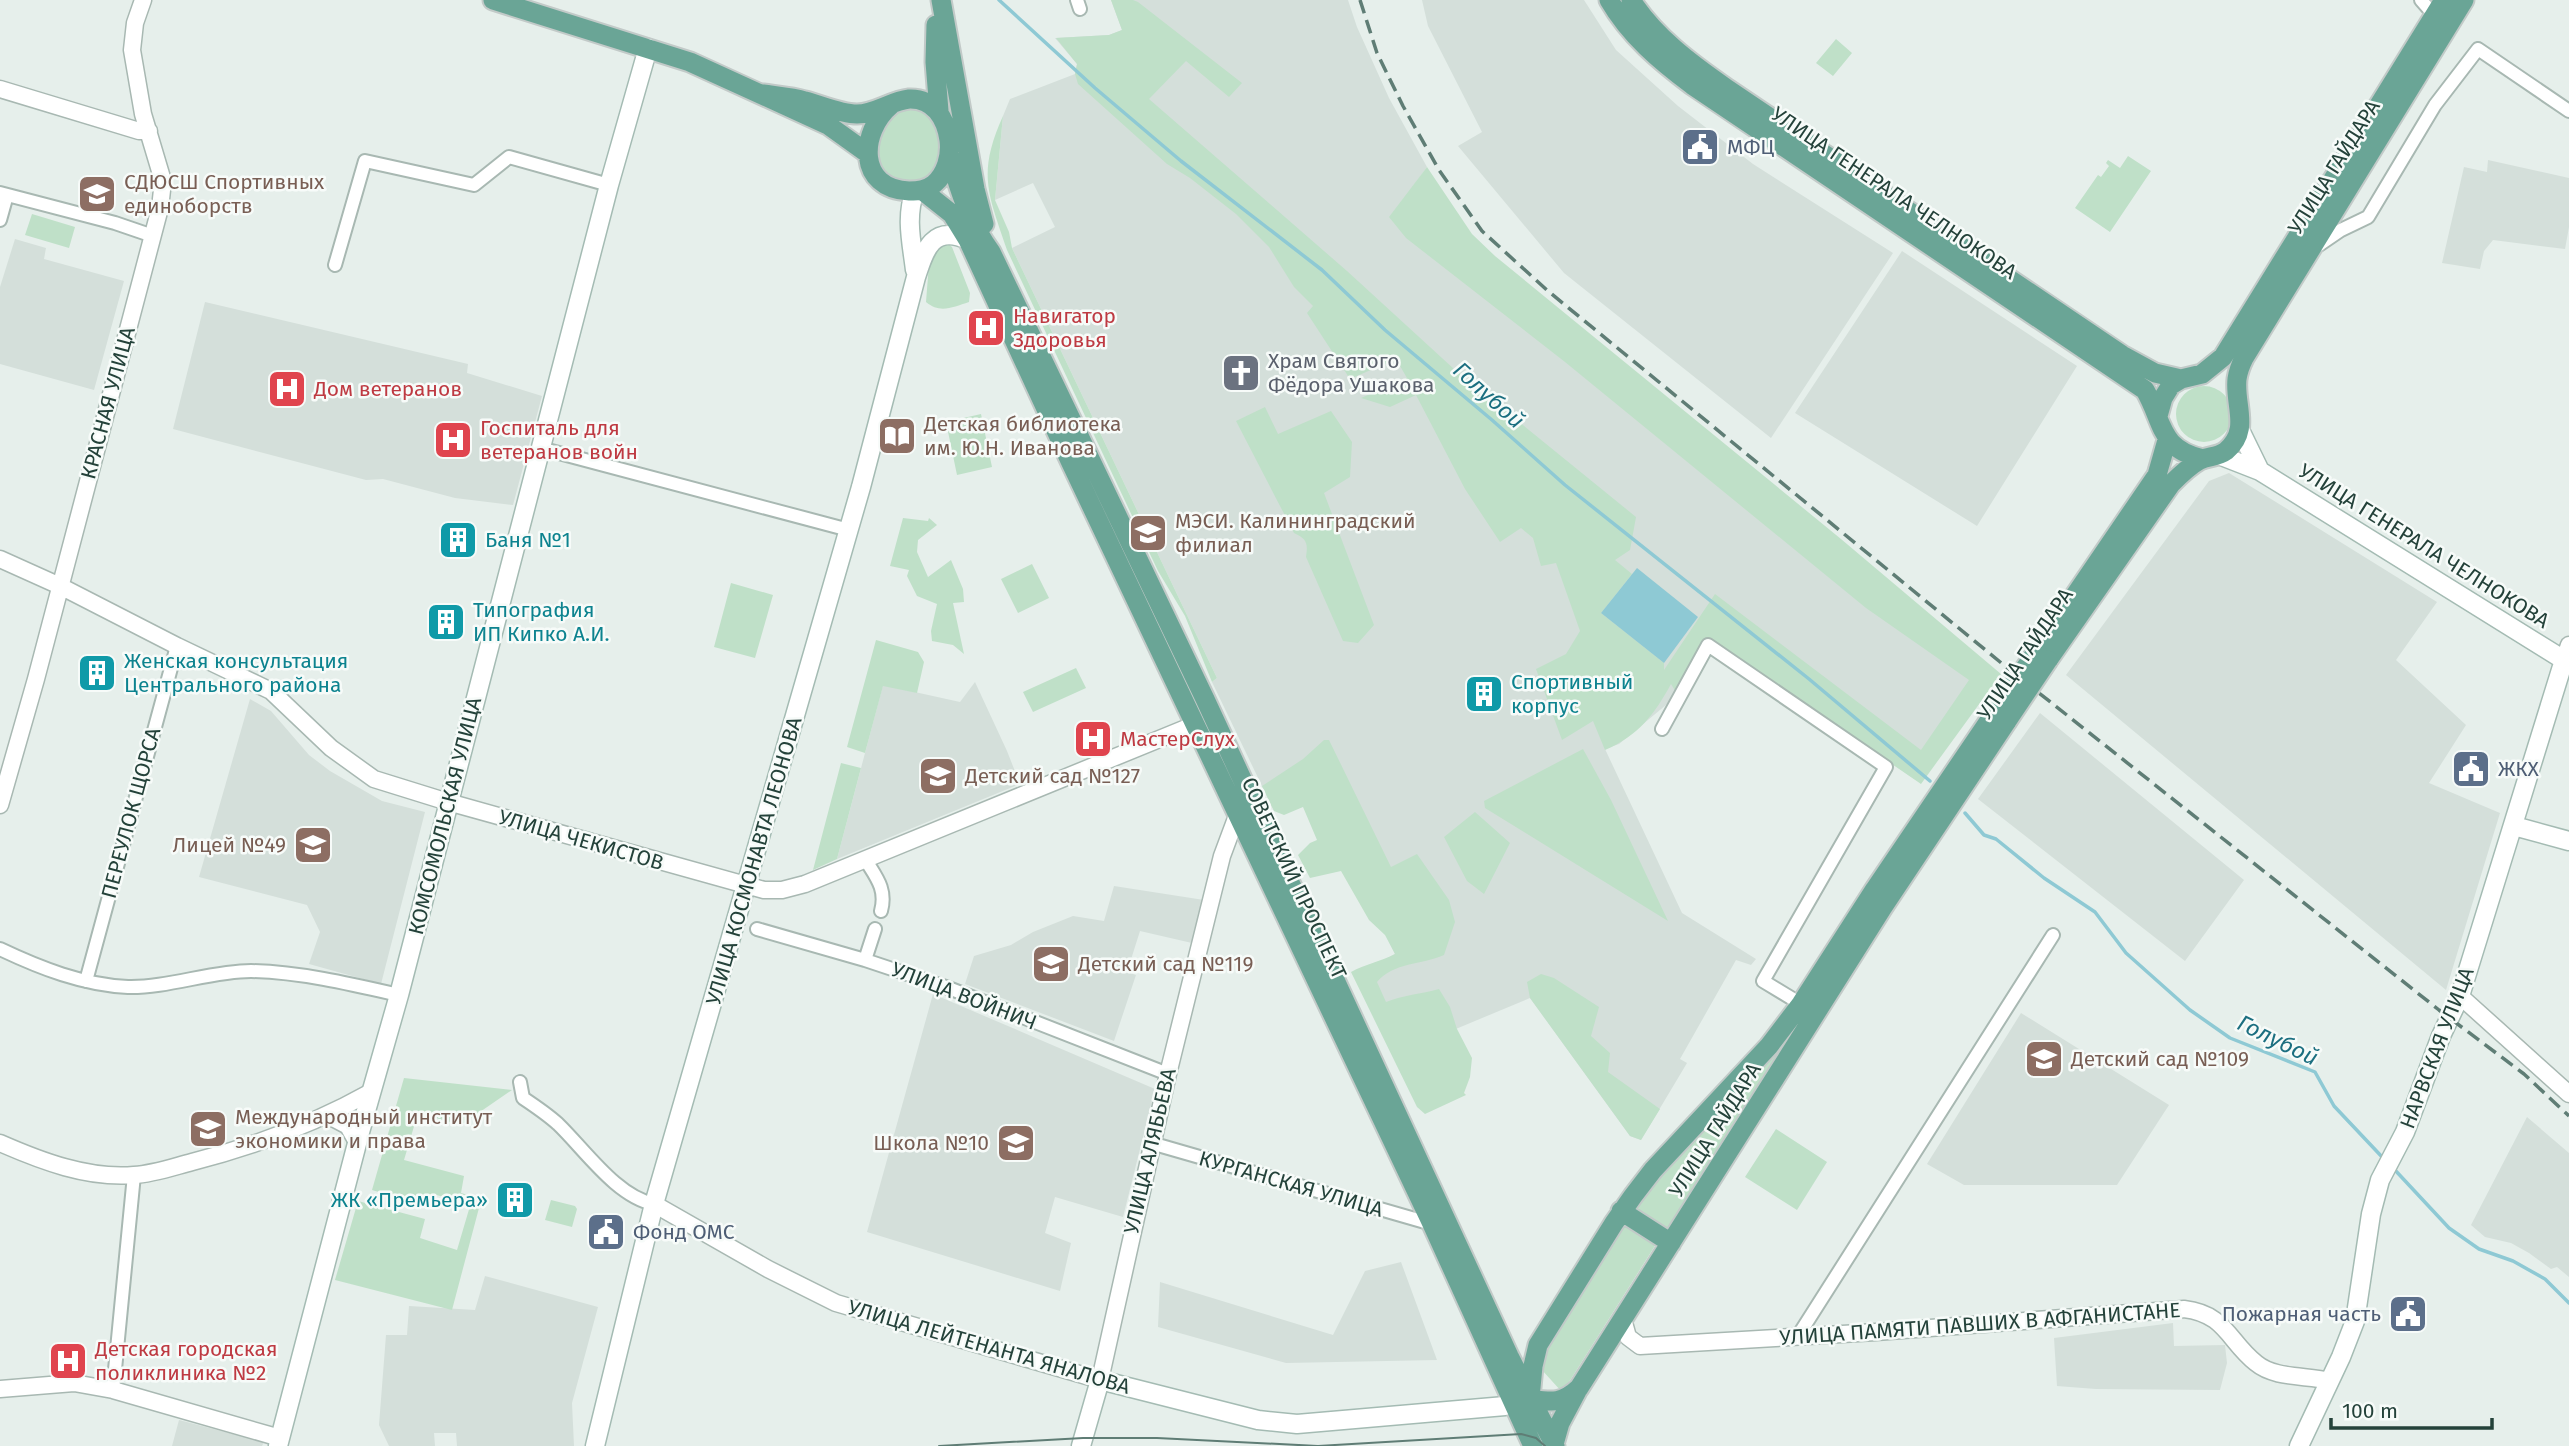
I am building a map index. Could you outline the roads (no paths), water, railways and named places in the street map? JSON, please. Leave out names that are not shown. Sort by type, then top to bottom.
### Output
[{"type":"main road","points":[[492,0],[690,61],[828,125],[867,153]]},
{"type":"main road","name":"СОВЕТСКИЙ ПРОСПЕКТ","points":[[939,0],[935,62],[939,111]]},
{"type":"main road","name":"СОВЕТСКИЙ ПРОСПЕКТ","points":[[939,0],[975,189],[992,251],[1200,688],[1499,1335],[1523,1401],[1533,1446]]},
{"type":"main road","name":"УЛИЦА ГЕНЕРАЛА ЧЕЛНОКОВА","points":[[1609,0],[1632,33],[1665,65],[1782,135],[2122,355],[2155,373],[2181,379]]},
{"type":"main road","name":"УЛИЦА ГЕНЕРАЛА ЧЕЛНОКОВА","points":[[1630,0],[1658,34],[1694,66],[1782,135],[2145,390],[2158,415]]},
{"type":"main road","name":"УЛИЦА ГАЙДАРА","points":[[2042,656],[2171,484],[2187,468],[2228,450],[2240,430],[2237,379],[2244,358],[2464,0]]},
{"type":"main road","name":"УЛИЦА ГАЙДАРА","points":[[2181,379],[2202,374],[2223,357],[2235,340],[2434,4]]},
{"type":"main road","name":"КОМСОМОЛЬСКАЯ УЛИЦА","points":[[279,1442],[357,1142],[399,995],[609,185],[648,48]]},
{"type":"main road","points":[[763,94],[802,100],[856,115],[909,99],[939,111],[946,124],[950,156],[935,183],[919,191],[900,191],[884,184],[873,172],[867,153],[876,123],[891,105]]},
{"type":"main road","name":"СОВЕТСКИЙ ПРОСПЕКТ","points":[[950,156],[960,192],[977,233],[992,251]]},
{"type":"main road","name":"СОВЕТСКИЙ ПРОСПЕКТ","points":[[919,191],[952,214],[968,240],[1075,472],[1432,1224],[1523,1401],[1554,1445]]},
{"type":"main road","name":"УЛИЦА КОСМОНАВТА ЛЕОНОВА","points":[[916,277],[909,223],[910,205],[919,191]]},
{"type":"main road","name":"УЛИЦА КОСМОНАВТА ЛЕОНОВА","points":[[595,1446],[654,1205],[849,530],[916,277],[926,247],[942,236],[960,236],[968,240]]},
{"type":"main road","points":[[2202,374],[2229,386],[2238,399]]},
{"type":"main road","points":[[2181,379],[2171,385],[2163,398],[2158,415],[2167,440],[2186,455],[2211,457]]},
{"type":"main road","points":[[2240,430],[2260,471]]},
{"type":"main road","name":"УЛИЦА ГАЙДАРА","points":[[1554,1445],[1560,1423],[1578,1388],[2001,717],[2157,475],[2167,440]]},
{"type":"main road","name":"УЛИЦА ГЕНЕРАЛА ЧЕЛНОКОВА","points":[[2211,457],[2260,471],[2566,653]]},
{"type":"main road","name":"НАРВСКАЯ УЛИЦА","points":[[2299,1446],[2355,1321],[2371,1214],[2384,1173],[2406,1132],[2441,1036],[2460,996],[2566,653]]},
{"type":"main road","name":"УЛИЦА ГАЙДАРА","points":[[1523,1401],[1542,1336],[1621,1211],[1653,1170],[1769,1046],[1801,1004],[1875,889],[2001,717]]},
{"type":"main road","points":[[2514,826],[2569,841]]},
{"type":"main road","points":[[1621,1211],[1671,1242]]},
{"type":"main road","points":[[1499,1335],[1522,1342],[1542,1336]]},
{"type":"main road","name":"УЛИЦА ЛЕЙТЕНАНТА ЯНАЛОВА","points":[[1100,1380],[1258,1420],[1297,1424],[1478,1409],[1523,1401]]},
{"type":"main road","name":"УЛИЦА АЛЯБЬЕВА","points":[[1081,1446],[1100,1380]]},
{"type":"main road","points":[[1523,1401],[1563,1399],[1578,1388]]},
{"type":"street","name":"КРАСНАЯ УЛИЦА","points":[[0,805],[160,208],[163,181],[143,114],[132,50],[135,23],[144,0]]},
{"type":"street","points":[[2307,253],[2332,235],[2368,217],[2435,106],[2478,49],[2569,111]]},
{"type":"street","points":[[0,89],[139,131],[149,131]]},
{"type":"street","points":[[334,265],[365,161],[474,185],[509,157],[609,185]]},
{"type":"street","points":[[0,220],[4,194],[115,223],[153,236]]},
{"type":"street","points":[[540,448],[849,530]]},
{"type":"street","name":"УЛИЦА ЧЕКИСТОВ","points":[[0,559],[271,691],[331,748],[374,779],[764,890],[782,890],[805,884],[1196,724]]},
{"type":"street","points":[[1662,729],[1708,645],[1886,767],[1763,981],[1801,1004]]},
{"type":"street","name":"ПЕРЕУЛОК ЩОРСА","points":[[86,981],[177,646]]},
{"type":"street","name":"УЛИЦА АЛЯБЬЕВА","points":[[1100,1380],[1167,1074],[1222,856],[1238,813]]},
{"type":"street","points":[[1222,856],[1253,845]]},
{"type":"street","points":[[865,859],[883,888],[881,911]]},
{"type":"street","name":"УЛИЦА ВОЙНИЧ","points":[[757,929],[946,987],[1167,1074]]},
{"type":"street","points":[[865,960],[875,929]]},
{"type":"street","points":[[1798,1336],[2053,935]]},
{"type":"street","points":[[0,949],[43,969],[86,981],[129,987],[249,971],[332,981],[399,995]]},
{"type":"street","points":[[2460,996],[2569,1094]]},
{"type":"street","name":"УЛИЦА ЛЕЙТЕНАНТА ЯНАЛОВА","points":[[520,1082],[523,1098],[558,1124],[624,1190],[640,1202],[654,1205],[768,1269],[836,1303],[1100,1380]]},
{"type":"street","points":[[0,1143],[54,1164],[89,1173],[134,1175],[225,1154],[289,1132],[329,1115],[371,1092]]},
{"type":"street","points":[[329,1115],[348,1126],[357,1142]]},
{"type":"street","name":"КУРГАНСКАЯ УЛИЦА","points":[[1151,1143],[1432,1224]]},
{"type":"street","points":[[113,1390],[134,1175]]},
{"type":"street","name":"УЛИЦА ПАМЯТИ ПАВШИХ В АФГАНИСТАНЕ","points":[[1623,1319],[1628,1337],[1640,1346],[2184,1309],[2208,1314],[2218,1321],[2256,1364],[2279,1373],[2330,1381]]},
{"type":"street","points":[[0,1389],[74,1383],[113,1390],[279,1442]]},
{"type":"water","points":[[1637,568],[1698,617],[1664,663],[1601,613]]},
{"type":"waterway","name":"Голубой","points":[[999,0],[1095,88],[1181,161],[1322,270],[1385,330],[1565,485],[1809,679],[1930,781]]},
{"type":"waterway","name":"Голубой","points":[[1965,813],[1984,835],[1996,839],[2044,878],[2095,912],[2126,953],[2190,1010],[2230,1038],[2315,1072],[2334,1106],[2384,1159]]},
{"type":"waterway","name":"Голубой","points":[[2394,1169],[2449,1228],[2479,1249],[2513,1261],[2545,1279],[2569,1303]]},
{"type":"tram line","points":[[939,1446],[1083,1438],[1157,1438],[1318,1446],[1521,1434],[1536,1438],[1545,1446]]},
{"type":"railway","points":[[1360,0],[1377,53],[1403,106],[1439,170],[1482,231],[1548,291],[2005,666],[2439,1010],[2524,1074],[2569,1116]]},
{"type":"place","name":"МФЦ","points":[[1700,147]]},
{"type":"place","name":"СДЮСШ Спортивных единоборств","points":[[97,194]]},
{"type":"place","name":"Навигатор Здоровья","points":[[986,328]]},
{"type":"place","name":"Храм Святого Фёдора Ушакова","points":[[1241,373]]},
{"type":"place","name":"Дом ветеранов","points":[[287,389]]},
{"type":"place","name":"Детская библиотека им. Ю.Н. Иванова","points":[[897,436]]},
{"type":"place","name":"Госпиталь для ветеранов войн","points":[[453,440]]},
{"type":"place","name":"МЭСИ. Калининградский филиал","points":[[1148,533]]},
{"type":"place","name":"Баня №1","points":[[458,540]]},
{"type":"place","name":"Типография ИП Кипко А.И.","points":[[446,622]]},
{"type":"place","name":"Женская консультация Центрального района","points":[[97,673]]},
{"type":"place","name":"Спортивный корпус","points":[[1484,694]]},
{"type":"place","name":"МастерСлух","points":[[1093,739]]},
{"type":"place","name":"ЖКХ","points":[[2471,769]]},
{"type":"place","name":"Детский сад №127","points":[[938,776]]},
{"type":"place","name":"Лицей №49","points":[[313,845]]},
{"type":"place","name":"Детский сад №119","points":[[1051,964]]},
{"type":"place","name":"Детский сад №109","points":[[2044,1059]]},
{"type":"place","name":"Международный институт экономики и права","points":[[208,1129]]},
{"type":"place","name":"Школа №10","points":[[1016,1143]]},
{"type":"place","name":"ЖК «Премьера»","points":[[515,1200]]},
{"type":"place","name":"Фонд ОМС","points":[[606,1232]]},
{"type":"place","name":"Пожарная часть","points":[[2408,1314]]},
{"type":"place","name":"Детская городская поликлиника №2","points":[[68,1361]]}]
